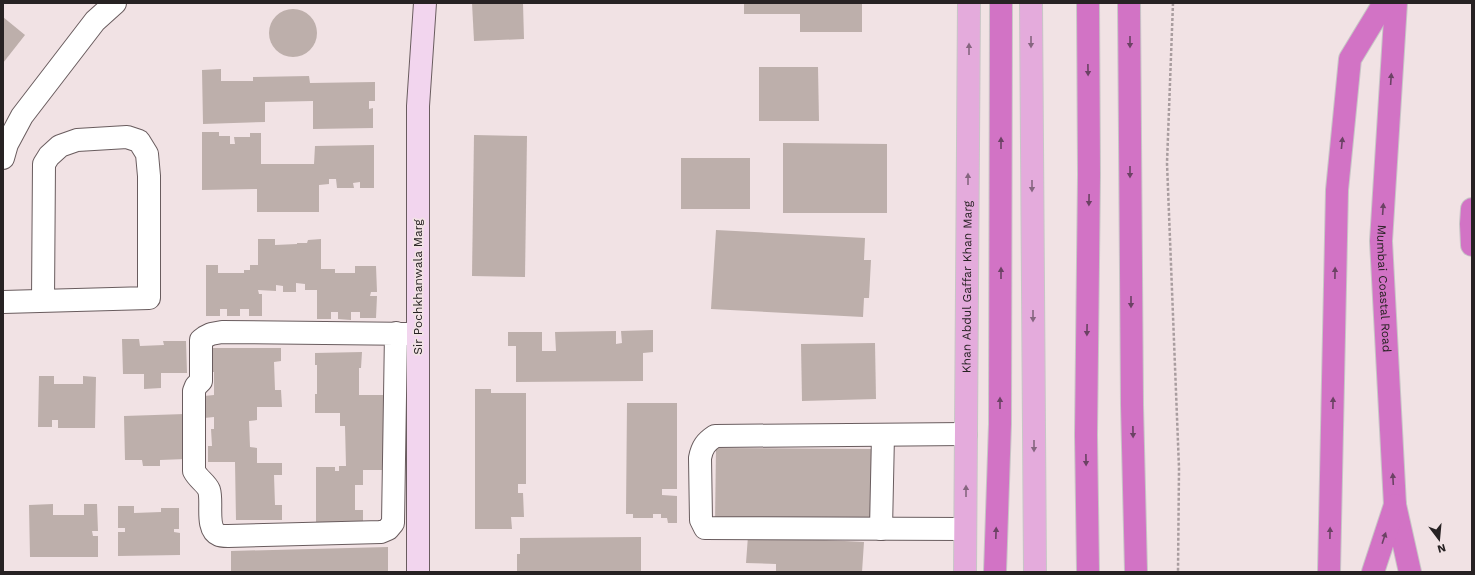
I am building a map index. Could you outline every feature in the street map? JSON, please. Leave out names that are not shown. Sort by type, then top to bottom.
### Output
[{"type":"highway","points":[[995,572],[1000,424],[1001,3]]},
{"type":"highway","points":[[1088,3],[1089,175],[1086,435],[1088,572]]},
{"type":"highway","points":[[1129,3],[1132,397],[1136,572]]},
{"type":"highway","points":[[1329,572],[1337,190],[1350,59],[1384,3]]},
{"type":"highway","name":"Mumbai Coastal Road","points":[[1396,3],[1381,241],[1395,505],[1410,572]]},
{"type":"highway","points":[[1472,209],[1472,245]]},
{"type":"highway","points":[[1373,572],[1395,505]]},
{"type":"main road","name":"Khan Abdul Gaffar Khan Marg","points":[[965,572],[969,3]]},
{"type":"main road","points":[[1031,3],[1034,572]]},
{"type":"street","points":[[3,158],[7,144],[22,116],[95,21],[115,3]]},
{"type":"street","name":"Sir Pochkhanwala Marg","points":[[418,572],[418,106],[425,3]]},
{"type":"street","points":[[3,302],[149,298],[149,176],[147,154],[139,141],[126,137],[77,140],[60,146],[49,156],[44,164],[43,300]]},
{"type":"street","points":[[396,334],[393,523],[388,529],[381,532],[218,535],[213,529],[211,522],[211,499],[209,490],[194,471],[194,391],[196,386],[201,381],[201,340],[211,334],[222,332],[418,334]]},
{"type":"street","points":[[965,529],[705,528],[701,520],[700,458],[706,443],[715,436],[966,434]]},
{"type":"street","points":[[881,529],[883,435]]},
{"type":"path","points":[[1173,3],[1167,163],[1179,468],[1178,572]]},
{"type":"building","points":[[472,3],[523,3],[524,39],[474,41]]},
{"type":"building","points":[[744,3],[862,3],[862,32],[800,32],[800,14],[744,14]]},
{"type":"building","points":[[293,9],[302,11],[310,16],[315,24],[317,33],[315,42],[310,50],[302,55],[293,57],[284,55],[276,50],[271,42],[269,33],[271,24],[276,16],[284,11]]},
{"type":"building","points":[[3,17],[25,35],[3,63]]},
{"type":"building","points":[[759,67],[818,67],[819,121],[759,121]]},
{"type":"building","points":[[221,69],[221,81],[253,81],[253,77],[309,76],[310,83],[375,82],[375,101],[369,101],[369,109],[373,108],[373,128],[313,129],[313,101],[265,102],[265,122],[203,124],[202,70]]},
{"type":"building","points":[[202,132],[219,132],[219,136],[230,136],[230,144],[235,144],[234,137],[250,137],[250,133],[261,133],[261,164],[314,164],[315,146],[374,145],[374,188],[360,188],[360,182],[353,183],[354,188],[337,188],[336,179],[329,179],[329,184],[319,185],[319,212],[257,212],[257,189],[202,190]]},
{"type":"building","points":[[474,135],[527,136],[525,277],[472,276]]},
{"type":"building","points":[[783,143],[887,144],[887,213],[783,213]]},
{"type":"building","points":[[681,158],[750,158],[750,209],[681,209]]},
{"type":"building","points":[[716,230],[865,238],[864,260],[871,260],[869,298],[864,298],[863,317],[711,309]]},
{"type":"building","points":[[258,239],[275,239],[275,245],[307,243],[308,240],[321,239],[321,269],[335,269],[335,273],[355,273],[355,266],[376,266],[377,292],[371,292],[370,296],[377,296],[376,318],[360,318],[360,312],[351,312],[351,320],[338,319],[338,312],[331,312],[331,319],[317,319],[317,290],[305,290],[305,284],[296,283],[296,292],[283,292],[283,286],[276,285],[276,291],[258,290],[259,294],[262,294],[262,316],[249,316],[249,309],[240,309],[240,316],[227,316],[227,309],[220,309],[220,316],[206,316],[206,265],[218,265],[218,273],[244,273],[244,270],[250,270],[250,265],[258,265]]},
{"type":"building","points":[[653,330],[653,352],[643,353],[643,381],[516,382],[516,346],[508,346],[508,332],[542,332],[542,351],[556,351],[555,332],[616,331],[616,344],[622,343],[621,331]]},
{"type":"building","points":[[122,339],[139,339],[140,346],[164,345],[163,341],[186,341],[187,373],[161,373],[161,388],[144,389],[144,374],[123,374]]},
{"type":"building","points":[[875,343],[876,399],[802,401],[801,344]]},
{"type":"building","points":[[204,348],[281,348],[281,361],[274,362],[275,390],[281,390],[282,407],[257,407],[257,420],[249,421],[250,447],[257,448],[257,463],[282,463],[282,475],[274,475],[275,505],[282,505],[282,520],[236,520],[235,462],[208,462],[208,446],[212,446],[211,429],[214,429],[214,417],[204,418],[204,396],[214,395],[214,372],[204,372]]},
{"type":"building","points":[[362,352],[361,368],[359,368],[359,395],[391,395],[391,427],[384,427],[384,456],[387,470],[363,470],[363,485],[355,485],[355,510],[363,510],[363,522],[316,523],[316,467],[335,467],[335,471],[339,471],[339,466],[346,466],[345,426],[340,426],[340,413],[315,413],[315,394],[317,394],[317,365],[315,365],[315,353]]},
{"type":"building","points":[[39,376],[54,376],[54,384],[83,384],[83,376],[96,377],[95,428],[58,428],[58,420],[52,420],[52,427],[38,427]]},
{"type":"building","points":[[475,389],[491,389],[491,393],[526,393],[526,484],[518,484],[518,493],[523,493],[524,517],[511,517],[512,529],[475,529]]},
{"type":"building","points":[[627,403],[677,403],[677,489],[662,489],[662,495],[677,496],[677,523],[668,523],[667,518],[661,518],[661,514],[653,514],[653,518],[633,518],[633,514],[626,514]]},
{"type":"building","points":[[185,414],[186,459],[160,460],[160,466],[143,466],[142,460],[125,460],[124,416]]},
{"type":"building","points":[[716,448],[874,449],[873,525],[715,524]]},
{"type":"building","points":[[53,504],[53,515],[84,515],[84,504],[97,504],[98,531],[92,531],[93,536],[98,536],[98,557],[30,557],[29,505]]},
{"type":"building","points":[[118,506],[134,506],[134,513],[161,512],[161,508],[179,508],[179,529],[174,529],[174,532],[180,533],[180,555],[118,556],[118,532],[125,532],[125,528],[118,528]]},
{"type":"building","points":[[748,536],[864,542],[862,572],[776,572],[776,564],[746,563]]},
{"type":"building","points":[[641,537],[641,572],[517,572],[517,554],[520,554],[520,538]]},
{"type":"building","points":[[388,547],[388,572],[231,572],[231,551]]}]
